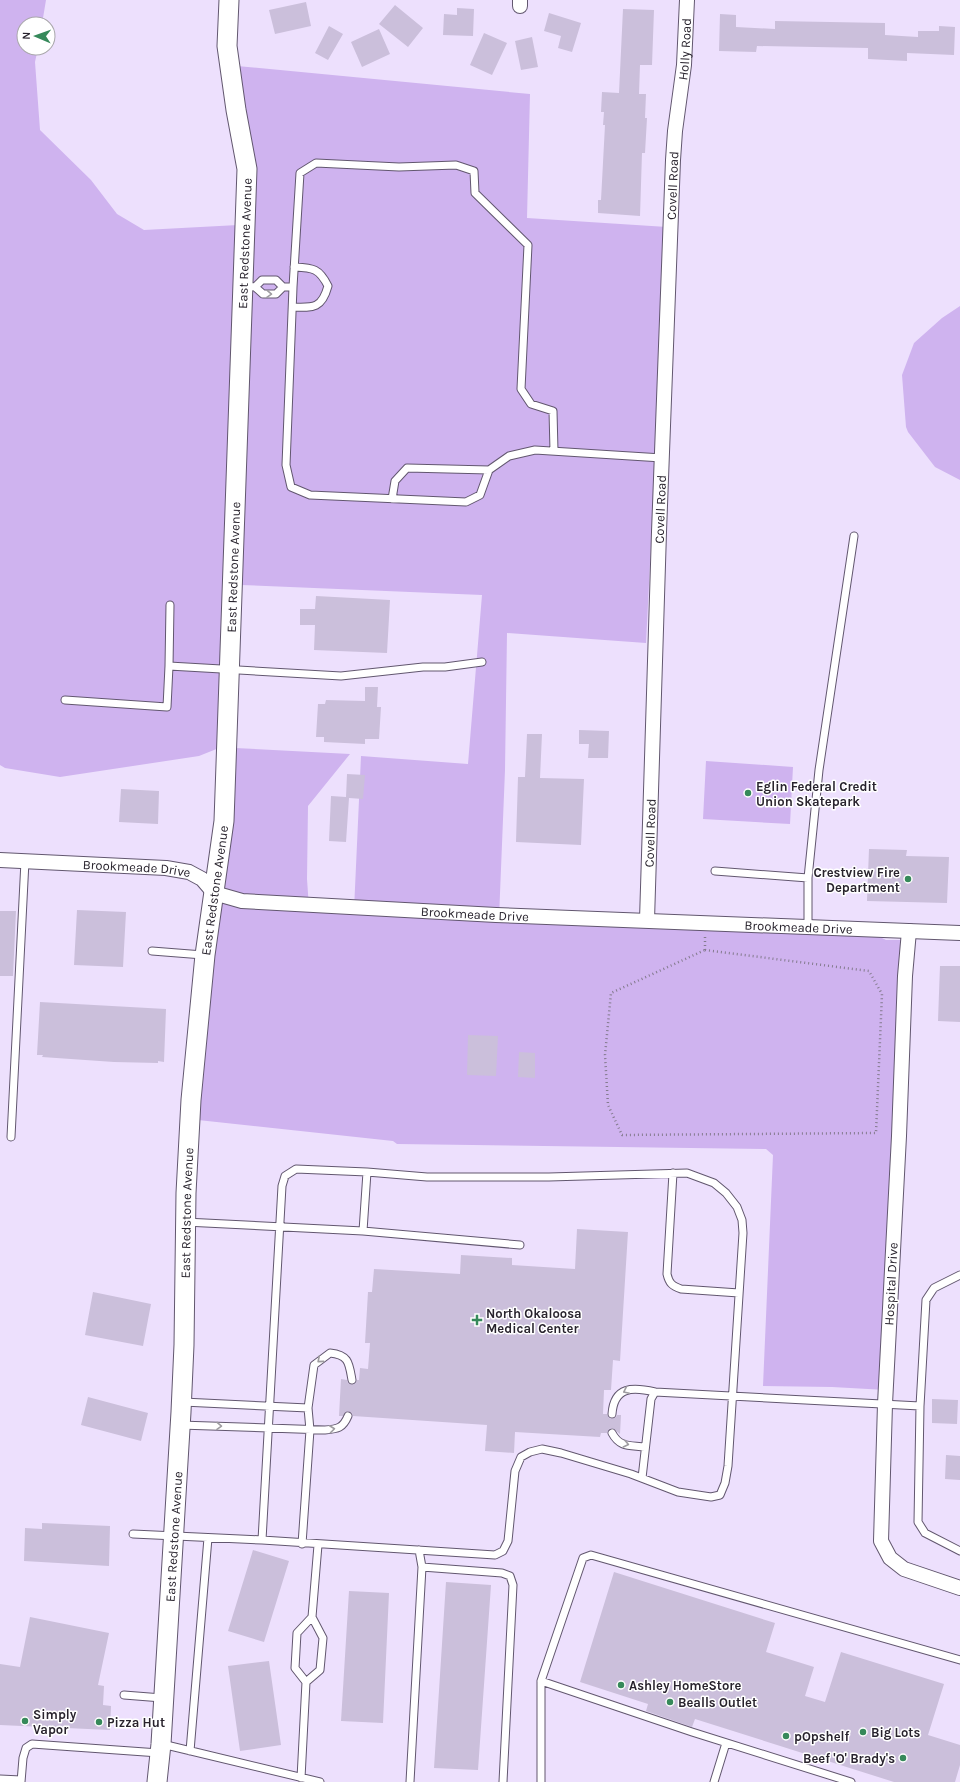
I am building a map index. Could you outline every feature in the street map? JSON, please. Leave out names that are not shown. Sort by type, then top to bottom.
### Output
[{"type":"street","name":"East Redstone Avenue","points":[[157,1782],[161,1748],[180,1425],[184,1344],[185,1222],[191,1100],[205,955],[224,821],[230,669],[250,286],[247,168],[226,46],[229,0]]},
{"type":"street","name":"Holly Road","points":[[680,98],[684,65],[687,0]]},
{"type":"street","name":"Covell Road","points":[[647,920],[673,160],[680,98]]},
{"type":"street","name":"Brookmeade Drive","points":[[0,860],[166,868],[189,872],[202,879],[214,892],[250,902],[496,915],[960,933]]},
{"type":"street","name":"Hospital Drive","points":[[909,931],[905,976],[899,1136],[885,1404],[881,1541],[890,1558],[904,1569],[960,1588]]},
{"type":"lane","points":[[554,451],[553,411],[531,404],[521,389],[528,245],[476,193],[474,171],[456,165],[399,167],[316,163],[300,173],[293,287],[286,465],[291,487],[310,495],[466,502],[480,495],[489,470],[509,456],[535,450],[662,458]]},
{"type":"lane","points":[[293,307],[316,306],[325,298],[328,286],[322,274],[310,268],[294,267]]},
{"type":"lane","points":[[283,287],[276,280],[262,280],[250,286],[262,294],[276,294],[283,287],[293,287]]},
{"type":"lane","points":[[392,499],[395,481],[407,468],[489,470]]},
{"type":"lane","points":[[808,927],[808,878],[819,770],[854,536]]},
{"type":"lane","points":[[65,700],[168,707],[170,605]]},
{"type":"lane","points":[[169,666],[341,676],[423,668],[445,668],[482,662]]},
{"type":"lane","points":[[11,1137],[25,861]]},
{"type":"lane","points":[[715,871],[808,878]]},
{"type":"lane","points":[[152,951],[205,955]]},
{"type":"lane","points":[[133,1534],[262,1540],[302,1544],[495,1555],[503,1551],[508,1541],[515,1471],[521,1458],[530,1452],[542,1449],[561,1453],[642,1478],[678,1492],[711,1497],[720,1495],[725,1483],[728,1466],[731,1396],[743,1233],[742,1220],[738,1207],[714,1183],[694,1175],[673,1173],[549,1177],[427,1177],[367,1172],[296,1169],[285,1176],[282,1186],[279,1227],[262,1540]]},
{"type":"lane","points":[[363,1231],[367,1172]]},
{"type":"lane","points":[[673,1173],[667,1274],[669,1282],[673,1286],[681,1289],[739,1293]]},
{"type":"lane","points":[[185,1222],[363,1231],[520,1245]]},
{"type":"lane","points":[[960,1276],[934,1288],[926,1300],[920,1406],[918,1522],[925,1533],[960,1551]]},
{"type":"lane","points":[[302,1544],[310,1430],[308,1408],[314,1365],[330,1353],[341,1354],[349,1363],[352,1380]]},
{"type":"lane","points":[[612,1414],[613,1404],[620,1395],[628,1389],[636,1388],[655,1392],[920,1406]]},
{"type":"lane","points":[[642,1478],[651,1399],[655,1392]]},
{"type":"lane","points":[[181,1402],[269,1408],[308,1408]]},
{"type":"lane","points":[[180,1425],[268,1427],[310,1430],[337,1429],[344,1425],[348,1416]]},
{"type":"lane","points":[[612,1433],[617,1441],[624,1445],[645,1446]]},
{"type":"lane","points":[[190,1751],[208,1538]]},
{"type":"lane","points":[[306,1682],[320,1670],[323,1638],[312,1617],[318,1544]]},
{"type":"lane","points":[[410,1782],[422,1567],[419,1550]]},
{"type":"lane","points":[[541,1782],[542,1681],[583,1558],[591,1555],[960,1660]]},
{"type":"lane","points":[[422,1567],[502,1573],[510,1576],[513,1585],[503,1782]]},
{"type":"lane","points":[[301,1778],[306,1682],[295,1668],[297,1633],[312,1617]]},
{"type":"lane","points":[[542,1681],[726,1744],[851,1782]]},
{"type":"lane","points":[[124,1695],[164,1698]]},
{"type":"lane","points":[[0,1779],[21,1781],[23,1758],[26,1748],[32,1744],[161,1748],[190,1751],[320,1782]]},
{"type":"lane","points":[[714,1782],[726,1744]]},
{"type":"path","points":[[705,950],[868,971],[882,994],[876,1133],[622,1135],[608,1105],[605,1055],[611,993],[705,950]]},
{"type":"shaded area","points":[[0,0],[46,0],[43,16],[16,16],[16,56],[36,56],[35,62],[40,130],[91,180],[117,214],[144,230],[238,225],[219,748],[199,756],[60,777],[5,768],[0,765]]},
{"type":"shaded area","points":[[237,66],[530,94],[527,218],[667,227],[646,643],[507,633],[505,770],[499,918],[880,937],[886,940],[903,940],[886,1390],[832,1387],[763,1386],[773,1155],[766,1149],[397,1144],[393,1141],[198,1120],[235,748],[350,754],[308,806],[307,879],[309,908],[354,910],[361,756],[468,764],[482,595],[241,585]]},
{"type":"shaded area","points":[[960,306],[960,480],[935,467],[908,432],[906,427],[902,375],[914,343],[942,318]]},
{"type":"shaded area","name":"Eglin Federal Credit Union Skatepark","points":[[706,761],[793,767],[790,824],[703,819]]},
{"type":"building","points":[[306,2],[311,26],[275,34],[269,10]]},
{"type":"building","points":[[395,5],[423,28],[408,47],[379,24]]},
{"type":"building","points":[[457,8],[474,9],[473,36],[443,35],[444,14],[457,15]]},
{"type":"building","points":[[623,9],[654,10],[652,65],[640,65],[639,94],[646,94],[645,118],[647,118],[645,153],[642,153],[640,216],[598,213],[598,200],[601,200],[605,125],[603,125],[604,112],[601,112],[602,92],[619,93]]},
{"type":"building","points":[[549,13],[581,23],[572,52],[558,48],[561,36],[544,31]]},
{"type":"building","points":[[720,14],[736,15],[736,27],[775,29],[775,21],[885,23],[885,35],[918,37],[918,31],[939,31],[939,26],[955,27],[954,55],[907,53],[907,61],[868,59],[868,48],[757,46],[756,52],[719,51]]},
{"type":"building","points":[[329,26],[343,34],[328,60],[315,53]]},
{"type":"building","points":[[379,29],[390,54],[362,67],[351,42]]},
{"type":"building","points":[[484,33],[507,43],[492,75],[470,65]]},
{"type":"building","points":[[532,37],[538,67],[521,70],[515,41]]},
{"type":"building","points":[[316,596],[390,600],[387,653],[314,650],[315,625],[300,625],[300,609],[315,609]]},
{"type":"building","points":[[365,687],[378,687],[377,707],[381,707],[379,739],[365,739],[365,744],[324,742],[324,737],[316,737],[318,704],[325,704],[326,700],[365,701]]},
{"type":"building","points":[[579,730],[609,731],[608,758],[588,758],[589,744],[579,744]]},
{"type":"building","points":[[527,734],[542,734],[540,778],[584,779],[581,845],[516,842],[518,777],[525,777]]},
{"type":"building","points":[[347,774],[365,775],[363,799],[349,798],[346,842],[329,841],[331,796],[346,797]]},
{"type":"building","points":[[121,789],[159,791],[158,824],[119,822]]},
{"type":"building","name":"Crestview Fire Department","points":[[869,849],[907,850],[906,856],[949,857],[947,903],[867,901]]},
{"type":"building","points":[[77,910],[126,912],[123,967],[74,965]]},
{"type":"building","points":[[0,911],[16,911],[13,976],[0,976]]},
{"type":"building","points":[[940,966],[960,966],[960,1022],[938,1021]]},
{"type":"building","points":[[40,1002],[166,1009],[164,1062],[114,1062],[42,1057],[43,1055],[37,1055]]},
{"type":"building","points":[[468,1035],[498,1036],[496,1076],[467,1075]]},
{"type":"building","points":[[519,1052],[535,1053],[535,1078],[518,1077]]},
{"type":"building","points":[[577,1229],[628,1232],[620,1361],[613,1360],[611,1390],[604,1390],[603,1414],[607,1414],[609,1418],[612,1419],[617,1415],[621,1415],[620,1434],[612,1428],[609,1429],[607,1433],[601,1433],[600,1437],[515,1432],[514,1453],[485,1451],[487,1425],[353,1416],[352,1413],[348,1411],[343,1416],[339,1416],[341,1379],[347,1380],[348,1383],[353,1385],[357,1380],[359,1380],[360,1368],[368,1369],[370,1343],[365,1343],[368,1292],[372,1292],[374,1269],[460,1274],[461,1255],[512,1258],[512,1265],[575,1269]]},
{"type":"building","points":[[93,1292],[151,1304],[143,1346],[85,1335]]},
{"type":"building","points":[[88,1397],[148,1413],[141,1441],[81,1425]]},
{"type":"building","points":[[932,1399],[958,1400],[957,1424],[932,1423]]},
{"type":"building","points":[[946,1455],[960,1456],[960,1480],[945,1479]]},
{"type":"building","points":[[42,1523],[110,1526],[109,1566],[24,1561],[25,1528],[42,1529]]},
{"type":"building","points":[[253,1550],[289,1561],[264,1642],[228,1631]]},
{"type":"building","points":[[614,1572],[775,1623],[766,1652],[814,1667],[805,1696],[825,1702],[841,1652],[944,1684],[928,1735],[960,1745],[960,1765],[955,1782],[894,1782],[695,1719],[692,1727],[646,1711],[648,1704],[580,1682]]},
{"type":"building","points":[[446,1582],[491,1585],[478,1770],[434,1768]]},
{"type":"building","points":[[349,1591],[389,1593],[383,1723],[341,1721]]},
{"type":"building","points":[[30,1617],[109,1633],[98,1685],[104,1686],[103,1705],[111,1706],[110,1730],[0,1725],[0,1664],[20,1667]]},
{"type":"building","points":[[269,1661],[281,1745],[240,1751],[228,1666]]},
{"type":"place","name":"Eglin Federal Credit Union Skatepark","points":[[748,793]]},
{"type":"place","name":"Crestview Fire Department","points":[[908,879]]},
{"type":"place","name":"North Okaloosa Medical Center","points":[[477,1320]]},
{"type":"place","name":"Ashley HomeStore","points":[[621,1685]]},
{"type":"place","name":"Bealls Outlet","points":[[670,1702]]},
{"type":"place","name":"Simply Vapor","points":[[25,1721]]},
{"type":"place","name":"Pizza Hut","points":[[99,1722]]},
{"type":"place","name":"Big Lots","points":[[863,1732]]},
{"type":"place","name":"pOpshelf","points":[[786,1736]]},
{"type":"place","name":"Beef 'O' Brady's","points":[[903,1758]]}]
